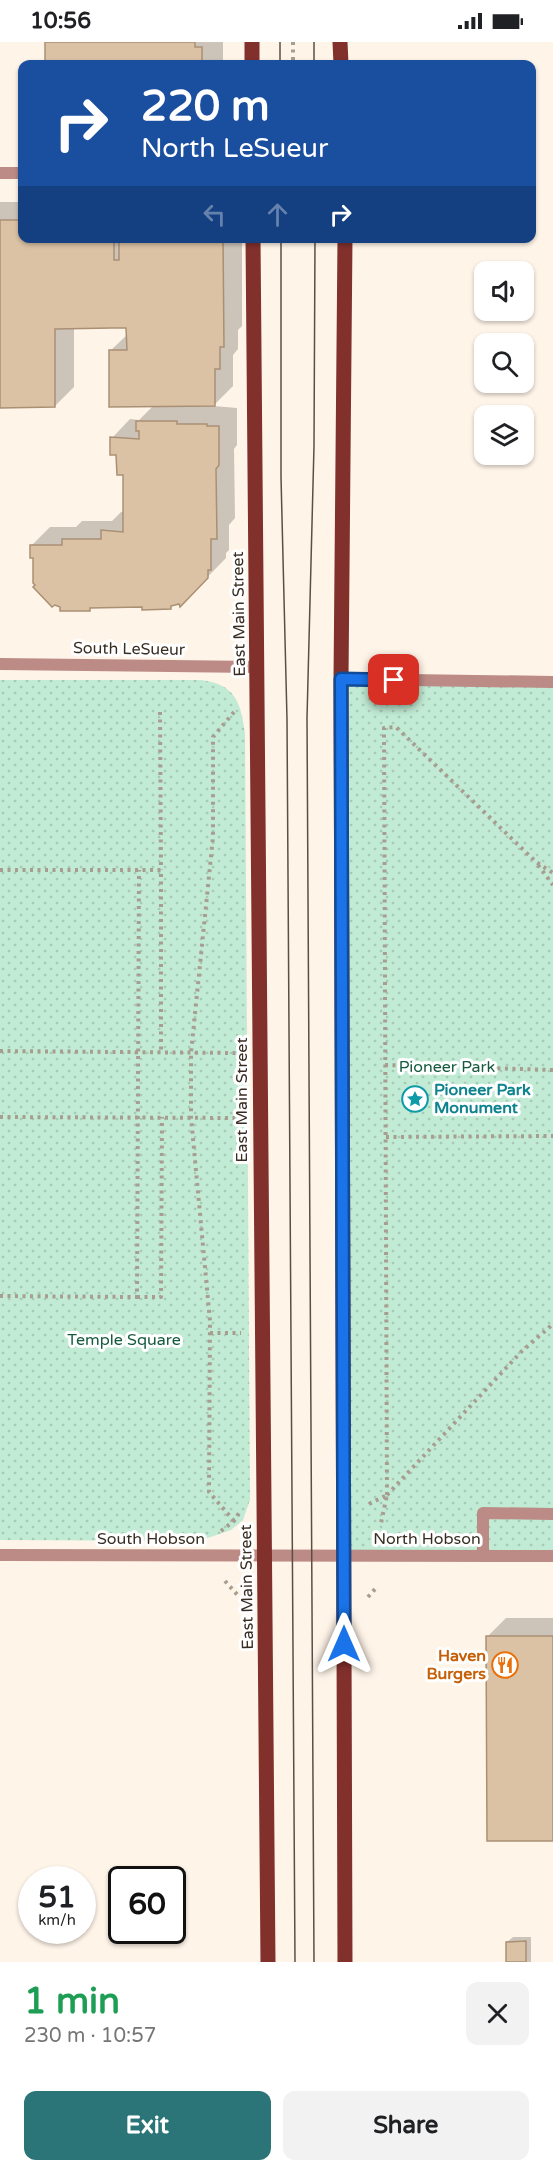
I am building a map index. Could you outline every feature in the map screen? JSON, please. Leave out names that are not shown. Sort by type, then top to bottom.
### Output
[{"type":"main road","points":[[252,42],[252,60]]},
{"type":"main road","points":[[340,42],[341,60]]},
{"type":"main road","name":"East Main Street","points":[[253,243],[268,1962]]},
{"type":"main road","points":[[345,243],[341,679],[345,1962]]},
{"type":"street","points":[[0,173],[18,173]]},
{"type":"street","name":"South LeSueur","points":[[0,664],[258,667]]},
{"type":"street","points":[[341,679],[553,682]]},
{"type":"street","points":[[483,1556],[483,1514],[553,1514]]},
{"type":"street","name":"South Hobson","points":[[0,1555],[301,1555]]},
{"type":"street","name":"North Hobson","points":[[301,1555],[553,1556]]},
{"type":"path","points":[[293,42],[293,60]]},
{"type":"path","points":[[160,712],[161,1052]]},
{"type":"path","points":[[234,712],[213,737],[213,837],[191,1053],[191,1117],[210,1333],[209,1491],[234,1521]]},
{"type":"path","points":[[381,1522],[387,1495],[384,728],[396,727],[536,862],[553,885]]},
{"type":"path","points":[[536,862],[553,873]]},
{"type":"path","points":[[0,870],[161,870]]},
{"type":"path","points":[[137,1297],[139,870]]},
{"type":"path","points":[[0,1051],[239,1053]]},
{"type":"path","points":[[385,1065],[553,1070]]},
{"type":"path","points":[[0,1117],[240,1118]]},
{"type":"path","points":[[0,1296],[161,1297],[162,1117]]},
{"type":"path","points":[[386,1137],[553,1136]]},
{"type":"path","points":[[369,1504],[387,1495],[522,1351],[552,1323]]},
{"type":"path","points":[[210,1333],[242,1333]]},
{"type":"path","points":[[221,1531],[234,1521],[244,1505]]},
{"type":"path","points":[[225,1581],[244,1603]]},
{"type":"path","points":[[368,1597],[375,1589]]},
{"type":"green space","name":"Pioneer Park","points":[[341,679],[553,682],[553,1556],[343,1556]]},
{"type":"green space","name":"Temple Square","points":[[0,680],[201,680],[212,682],[229,690],[241,713],[245,734],[250,1500],[243,1520],[231,1530],[199,1541],[0,1540]]},
{"type":"building","points":[[45,42],[195,42],[195,47],[202,47],[202,60],[45,60]]},
{"type":"building","points":[[0,220],[18,220],[18,243],[114,243],[114,260],[119,260],[119,243],[223,243],[224,347],[220,347],[220,369],[215,369],[215,406],[109,407],[109,350],[127,350],[126,328],[112,328],[55,329],[55,407],[0,408]]},
{"type":"building","points":[[136,421],[177,421],[177,424],[219,426],[219,465],[216,469],[217,539],[211,539],[211,570],[208,570],[208,578],[180,607],[179,604],[171,606],[171,609],[142,610],[142,607],[60,611],[60,607],[55,605],[52,607],[33,587],[35,585],[30,545],[62,545],[62,539],[101,539],[101,530],[123,532],[123,475],[117,475],[116,455],[110,455],[110,437],[139,439]]},
{"type":"building","points":[[486,1636],[553,1636],[553,1841],[487,1841]]},
{"type":"building","points":[[526,1941],[526,1962],[506,1962],[506,1942]]},
{"type":"tram line","points":[[280,42],[280,60]]},
{"type":"tram line","points":[[314,42],[314,60]]},
{"type":"tram line","points":[[281,243],[281,477],[287,719],[295,1962]]},
{"type":"tram line","points":[[314,1962],[307,718],[314,446],[315,243]]},
{"type":"place","name":"Pioneer Park Monument","points":[[415,1099]]},
{"type":"place","name":"Haven Burgers","points":[[505,1665]]},
{"type":"route","points":[[344,1644],[341,679],[394,680]]}]
